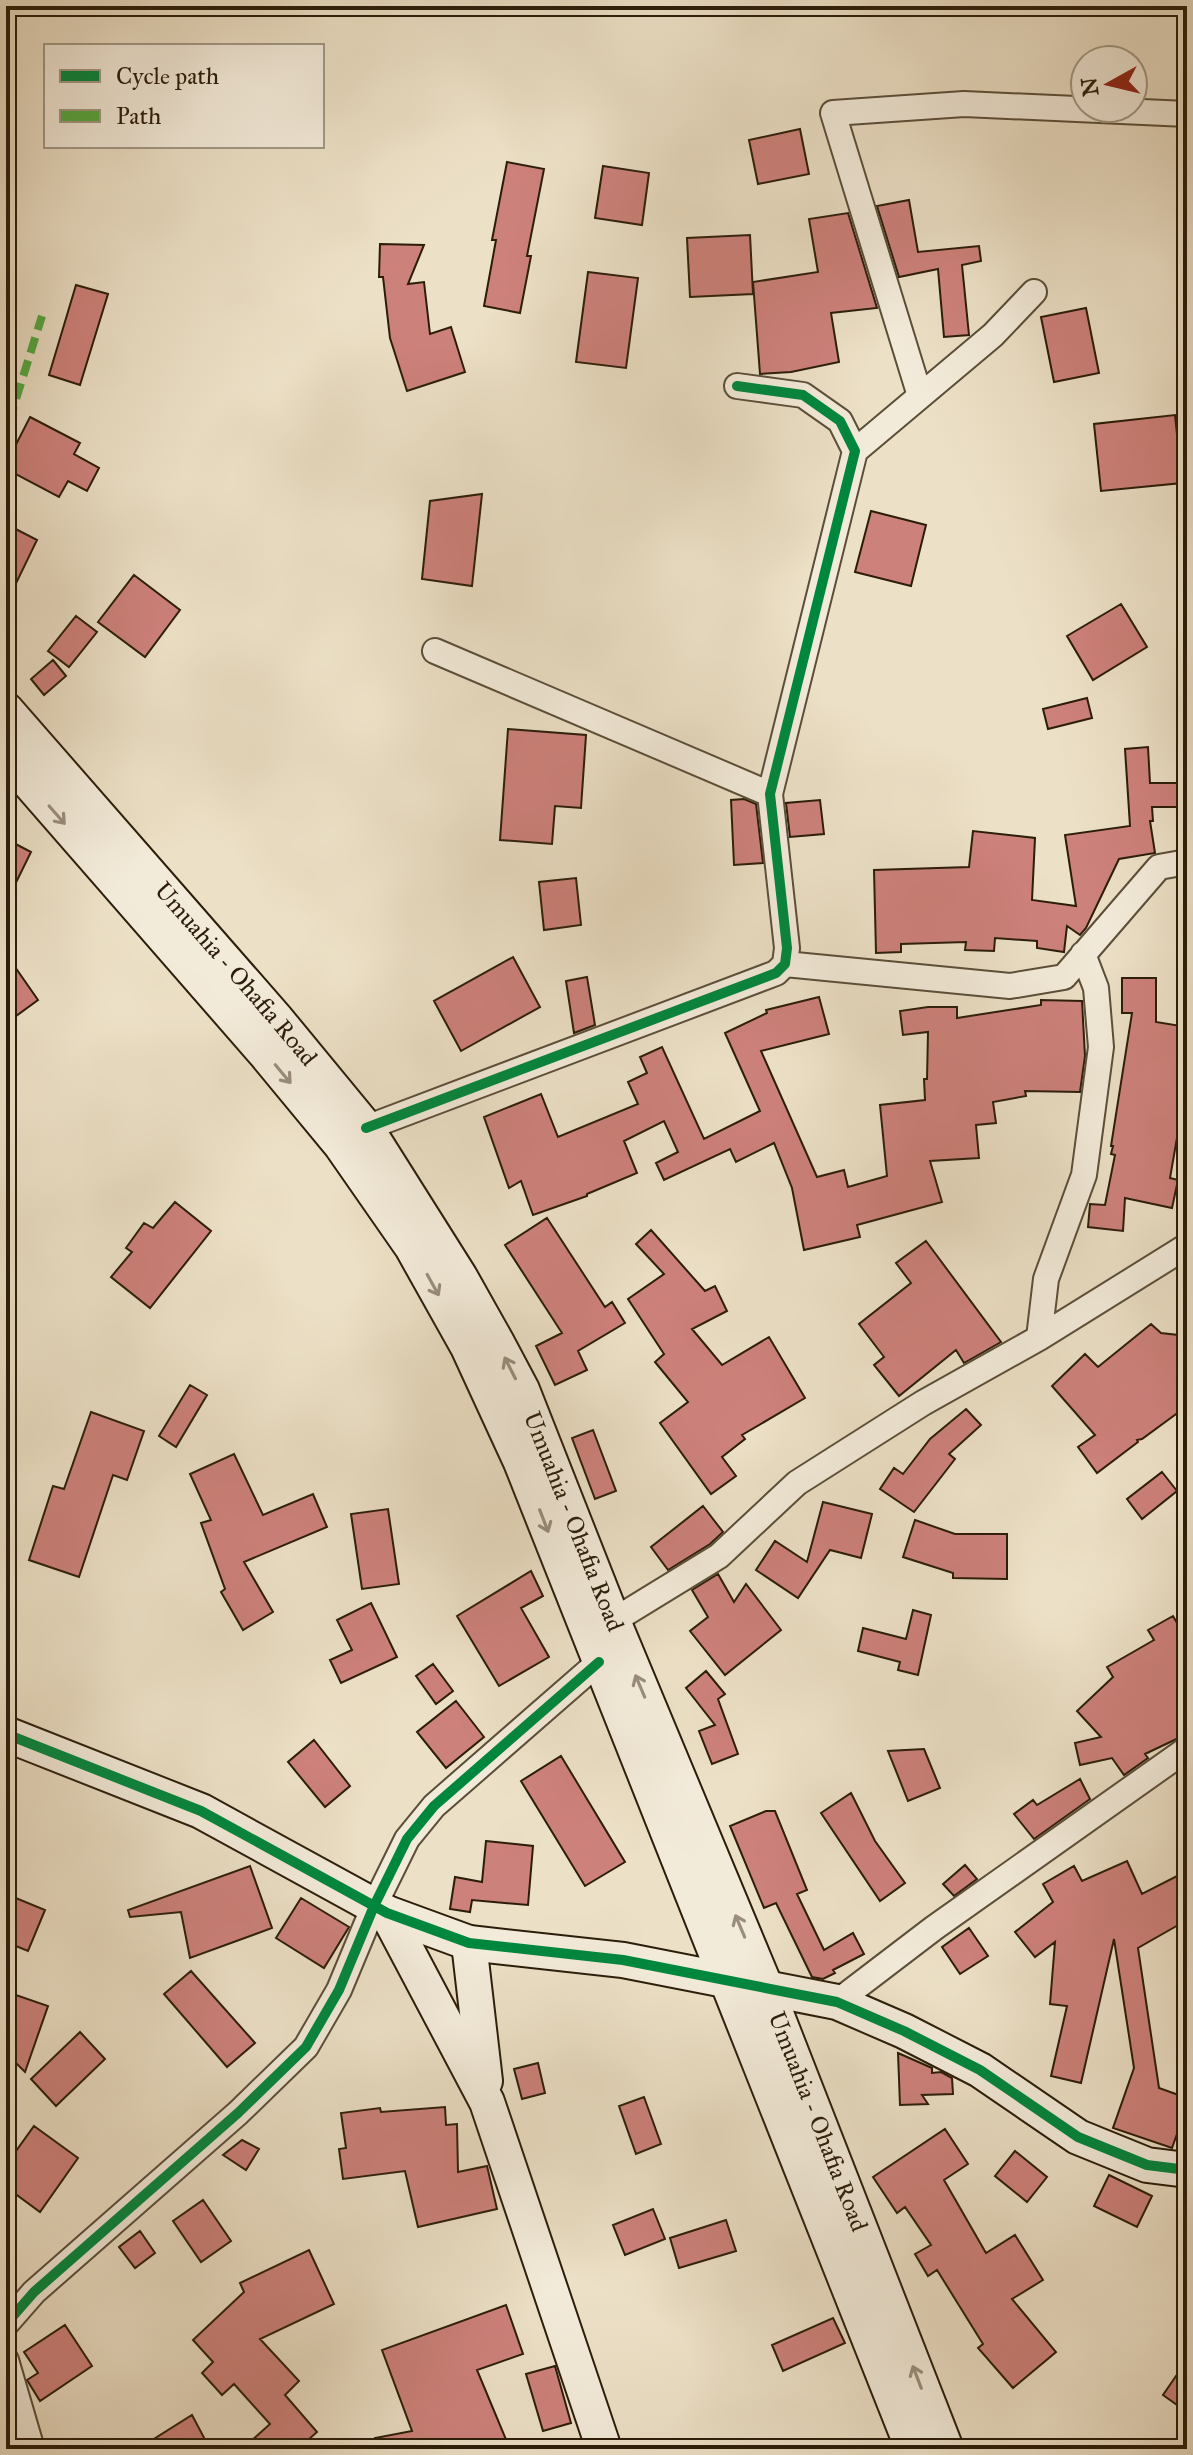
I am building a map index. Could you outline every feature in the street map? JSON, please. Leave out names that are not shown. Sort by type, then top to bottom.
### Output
[{"type":"main road","name":"Umuahia - Ohafia Road","points":[[6,710],[263,1028],[412,1247],[461,1335],[521,1462],[913,2449]]},
{"type":"main road","name":"Umuahia - Ohafia Road","points":[[6,756],[263,1028],[366,1128],[460,1277],[522,1390],[613,1621],[766,1988],[946,2449]]},
{"type":"main road","points":[[6,1734],[201,1811],[380,1909],[469,1943],[623,1960],[837,2002],[904,2031],[980,2070],[1078,2137],[1147,2165],[1187,2170]]},
{"type":"main road","points":[[380,1909],[487,2102],[604,2449]]},
{"type":"main road","points":[[469,1943],[487,2102]]},
{"type":"street","points":[[920,396],[833,113],[964,104],[1187,114]]},
{"type":"street","points":[[366,1128],[776,973],[785,964],[787,948],[770,794],[855,451],[993,335],[1034,292]]},
{"type":"street","points":[[737,386],[803,395],[840,421],[855,451]]},
{"type":"street","points":[[435,651],[770,794]]},
{"type":"street","points":[[785,964],[1010,986],[1064,977],[1159,867],[1187,862]]},
{"type":"street","points":[[1039,1338],[1046,1279],[1084,1175],[1101,1047],[1096,988],[1083,954]]},
{"type":"street","points":[[613,1621],[719,1556],[797,1483],[923,1403],[1039,1338],[1187,1246]]},
{"type":"street","points":[[6,2324],[34,2292],[238,2113],[306,2047],[380,1909],[407,1839],[434,1806],[599,1662]]},
{"type":"street","points":[[837,2002],[934,1928],[1187,1749]]},
{"type":"street","points":[[6,2360],[32,2449]]},
{"type":"building","points":[[800,129],[809,174],[758,184],[749,140]]},
{"type":"building","points":[[507,162],[544,169],[527,256],[531,256],[520,313],[484,306],[496,240],[492,240]]},
{"type":"building","points":[[603,166],[649,173],[642,225],[595,218]]},
{"type":"building","points":[[909,200],[918,252],[979,246],[981,261],[962,265],[969,335],[944,337],[938,269],[899,277],[877,206]]},
{"type":"building","points":[[848,213],[877,308],[831,313],[839,362],[791,372],[760,374],[753,282],[818,272],[809,219]]},
{"type":"building","points":[[750,235],[753,294],[690,297],[687,238]]},
{"type":"building","points":[[380,244],[424,245],[408,284],[424,282],[430,334],[451,327],[465,372],[407,391],[390,338],[383,277],[379,277]]},
{"type":"building","points":[[588,272],[638,278],[626,368],[576,362]]},
{"type":"building","points":[[76,285],[108,294],[80,385],[49,375]]},
{"type":"building","points":[[1086,308],[1099,373],[1054,382],[1041,317]]},
{"type":"building","points":[[1175,415],[1182,483],[1101,491],[1094,424]]},
{"type":"building","points":[[30,417],[80,443],[74,454],[99,468],[87,491],[68,481],[59,497],[6,469]]},
{"type":"building","points":[[482,494],[472,586],[422,579],[430,501]]},
{"type":"building","points":[[871,511],[926,525],[911,586],[855,572]]},
{"type":"building","points":[[6,524],[37,540],[6,604]]},
{"type":"building","points":[[134,575],[180,610],[145,657],[98,622]]},
{"type":"building","points":[[1121,604],[1147,647],[1093,680],[1067,636]]},
{"type":"building","points":[[76,616],[97,632],[69,667],[48,651]]},
{"type":"building","points":[[53,660],[66,676],[44,695],[31,679]]},
{"type":"building","points":[[1087,698],[1092,718],[1048,729],[1043,709]]},
{"type":"building","points":[[508,729],[586,735],[581,808],[555,806],[552,844],[500,840]]},
{"type":"building","points":[[1148,747],[1150,783],[1187,783],[1187,807],[1152,807],[1153,821],[1150,821],[1155,853],[1119,859],[1086,928],[1080,935],[1067,926],[1064,952],[1037,948],[1037,941],[995,938],[994,951],[965,950],[966,942],[901,944],[901,952],[876,953],[874,870],[969,867],[973,831],[1035,838],[1032,900],[1076,906],[1065,835],[1130,826],[1125,749]]},
{"type":"building","points":[[744,799],[756,804],[763,863],[734,865],[731,800]]},
{"type":"building","points":[[820,800],[824,834],[790,837],[786,803]]},
{"type":"building","points":[[6,839],[31,852],[6,903]]},
{"type":"building","points":[[576,878],[581,925],[544,930],[539,882]]},
{"type":"building","points":[[6,954],[38,1000],[16,1016],[6,1000]]},
{"type":"building","points":[[513,957],[540,1007],[461,1051],[434,1001]]},
{"type":"building","points":[[587,977],[595,1025],[574,1033],[566,981]]},
{"type":"building","points":[[1122,978],[1156,978],[1156,1022],[1187,1027],[1187,1097],[1185,1110],[1182,1109],[1170,1178],[1178,1180],[1172,1208],[1125,1198],[1123,1231],[1088,1227],[1090,1204],[1105,1205],[1115,1155],[1111,1154],[1111,1146],[1132,1013],[1122,1013]]},
{"type":"building","points":[[819,997],[829,1034],[761,1051],[817,1177],[844,1170],[848,1187],[887,1176],[880,1105],[925,1100],[928,1032],[903,1035],[900,1011],[957,1007],[957,1018],[1041,1005],[1041,1000],[1082,1001],[1085,1056],[1080,1092],[1025,1091],[1026,1096],[993,1102],[996,1123],[976,1125],[979,1158],[930,1161],[942,1202],[857,1225],[860,1237],[804,1250],[792,1188],[774,1143],[736,1162],[730,1149],[664,1180],[656,1163],[678,1152],[664,1121],[624,1141],[637,1173],[587,1196],[533,1215],[521,1181],[509,1188],[484,1117],[541,1094],[558,1137],[638,1104],[628,1082],[647,1073],[640,1057],[662,1047],[704,1139],[760,1111],[725,1033],[767,1013],[766,1010]]},
{"type":"building","points":[[175,1202],[211,1231],[150,1308],[111,1277],[132,1252],[126,1248],[144,1223],[153,1228]]},
{"type":"building","points":[[547,1218],[605,1307],[612,1302],[625,1323],[578,1351],[587,1370],[555,1385],[536,1346],[562,1333],[505,1245]]},
{"type":"building","points":[[651,1230],[705,1291],[715,1286],[727,1311],[692,1329],[722,1365],[769,1337],[805,1398],[742,1435],[745,1439],[722,1457],[736,1476],[711,1494],[660,1423],[688,1402],[655,1362],[664,1354],[628,1299],[664,1274],[636,1244]]},
{"type":"building","points":[[926,1241],[1001,1342],[964,1363],[956,1350],[899,1396],[874,1365],[884,1357],[859,1324],[911,1283],[896,1263]]},
{"type":"building","points":[[1151,1324],[1161,1333],[1187,1336],[1187,1406],[1137,1440],[1097,1473],[1078,1447],[1095,1435],[1052,1386],[1085,1354],[1098,1367]]},
{"type":"building","points":[[190,1385],[207,1395],[176,1447],[159,1436]]},
{"type":"building","points":[[966,1409],[981,1425],[949,1454],[955,1459],[914,1512],[880,1489],[894,1468],[903,1474],[930,1439]]},
{"type":"building","points":[[91,1412],[144,1431],[127,1480],[113,1475],[79,1577],[29,1560],[53,1486],[64,1489]]},
{"type":"building","points":[[593,1430],[616,1491],[595,1499],[572,1438]]},
{"type":"building","points":[[234,1454],[263,1515],[313,1494],[327,1527],[244,1562],[273,1612],[243,1630],[221,1592],[225,1589],[201,1523],[211,1520],[190,1474]]},
{"type":"building","points":[[1162,1472],[1177,1491],[1142,1519],[1127,1499]]},
{"type":"building","points":[[823,1502],[872,1514],[861,1558],[830,1550],[798,1598],[756,1570],[775,1541],[807,1562]]},
{"type":"building","points":[[703,1506],[723,1532],[710,1544],[668,1570],[651,1547]]},
{"type":"building","points":[[388,1509],[399,1584],[362,1589],[351,1514]]},
{"type":"building","points":[[915,1520],[955,1534],[1007,1534],[1007,1579],[953,1578],[953,1573],[903,1557]]},
{"type":"building","points":[[531,1571],[543,1596],[521,1608],[549,1657],[499,1686],[457,1616]]},
{"type":"building","points":[[718,1574],[734,1602],[746,1584],[781,1630],[725,1675],[690,1631],[708,1617],[692,1590]]},
{"type":"building","points":[[371,1603],[397,1657],[341,1683],[330,1660],[352,1650],[337,1620]]},
{"type":"building","points":[[913,1610],[931,1615],[918,1675],[898,1670],[900,1662],[858,1651],[863,1628],[906,1639]]},
{"type":"building","points":[[1173,1616],[1187,1640],[1187,1734],[1145,1754],[1148,1758],[1124,1775],[1112,1758],[1080,1765],[1075,1743],[1101,1737],[1077,1711],[1113,1677],[1107,1667],[1154,1640],[1148,1630]]},
{"type":"building","points":[[433,1664],[453,1691],[436,1704],[416,1676]]},
{"type":"building","points":[[706,1671],[725,1694],[718,1699],[738,1754],[712,1764],[699,1731],[715,1725],[686,1688]]},
{"type":"building","points":[[456,1701],[484,1737],[446,1768],[417,1732]]},
{"type":"building","points":[[314,1740],[350,1786],[325,1807],[288,1762]]},
{"type":"building","points":[[924,1749],[940,1788],[908,1801],[888,1751]]},
{"type":"building","points":[[561,1756],[625,1862],[585,1886],[521,1781]]},
{"type":"building","points":[[1080,1779],[1090,1799],[1034,1839],[1014,1814],[1033,1800],[1037,1805]]},
{"type":"building","points":[[851,1793],[875,1841],[905,1883],[880,1901],[821,1813]]},
{"type":"building","points":[[766,1811],[775,1811],[807,1890],[797,1894],[824,1950],[853,1933],[864,1954],[833,1970],[835,1973],[823,1979],[812,1977],[776,1903],[764,1908],[730,1826]]},
{"type":"building","points":[[486,1841],[533,1846],[528,1905],[472,1900],[470,1912],[450,1909],[455,1877],[482,1882]]},
{"type":"building","points":[[1127,1861],[1142,1894],[1187,1871],[1187,1920],[1138,1948],[1159,2088],[1187,2098],[1172,2148],[1113,2128],[1134,2068],[1114,1939],[1081,2083],[1051,2076],[1067,2006],[1050,2004],[1055,1942],[1035,1957],[1015,1932],[1053,1902],[1043,1884],[1074,1866],[1082,1881]]},
{"type":"building","points":[[965,1865],[977,1879],[954,1896],[943,1884]]},
{"type":"building","points":[[250,1866],[272,1928],[190,1958],[181,1912],[130,1917],[128,1910]]},
{"type":"building","points":[[6,1894],[45,1910],[28,1951],[6,1942]]},
{"type":"building","points":[[301,1898],[349,1927],[324,1968],[276,1938]]},
{"type":"building","points":[[969,1928],[988,1956],[960,1974],[942,1947]]},
{"type":"building","points":[[191,1971],[255,2043],[227,2067],[164,1994]]},
{"type":"building","points":[[10,1993],[48,2006],[25,2072],[6,2058],[6,2004]]},
{"type":"building","points":[[80,2032],[105,2059],[56,2106],[31,2079]]},
{"type":"building","points":[[898,2053],[932,2068],[932,2073],[941,2072],[952,2078],[953,2094],[922,2095],[928,2104],[900,2105]]},
{"type":"building","points":[[538,2063],[545,2093],[522,2099],[514,2069]]},
{"type":"building","points":[[644,2097],[661,2144],[636,2154],[619,2106]]},
{"type":"building","points":[[445,2107],[446,2125],[457,2124],[458,2172],[487,2166],[497,2209],[418,2227],[405,2171],[343,2179],[339,2149],[346,2148],[341,2113],[380,2108],[381,2112]]},
{"type":"building","points":[[34,2126],[78,2158],[40,2212],[6,2187],[6,2165]]},
{"type":"building","points":[[945,2129],[968,2164],[944,2180],[986,2253],[1015,2235],[1043,2280],[1012,2299],[1056,2352],[1013,2388],[978,2348],[983,2344],[937,2270],[928,2276],[915,2254],[931,2245],[905,2207],[897,2213],[873,2177]]},
{"type":"building","points":[[242,2140],[259,2149],[246,2170],[223,2155]]},
{"type":"building","points":[[1015,2151],[1047,2177],[1027,2202],[995,2176]]},
{"type":"building","points":[[1109,2175],[1152,2196],[1137,2227],[1094,2206]]},
{"type":"building","points":[[203,2200],[231,2241],[201,2262],[173,2221]]},
{"type":"building","points":[[653,2209],[665,2239],[625,2255],[613,2225]]},
{"type":"building","points":[[726,2220],[736,2251],[679,2268],[670,2238]]},
{"type":"building","points":[[140,2231],[155,2253],[135,2268],[119,2247]]},
{"type":"building","points":[[309,2250],[334,2304],[260,2339],[299,2381],[285,2395],[317,2432],[298,2449],[242,2449],[270,2424],[234,2384],[222,2395],[202,2373],[213,2362],[193,2340],[244,2292],[240,2283]]},
{"type":"building","points":[[506,2305],[523,2354],[477,2370],[510,2449],[376,2449],[375,2438],[412,2431],[382,2350]]},
{"type":"building","points":[[833,2318],[845,2343],[783,2371],[772,2345]]},
{"type":"building","points":[[65,2325],[92,2366],[40,2401],[27,2380],[38,2373],[24,2352]]},
{"type":"building","points":[[1187,2360],[1187,2412],[1163,2395]]},
{"type":"building","points":[[555,2366],[571,2423],[543,2431],[526,2374]]},
{"type":"building","points":[[192,2415],[210,2449],[138,2449]]},
{"type":"marked path","points":[[6,420],[12,412],[42,316]]},
{"type":"cycle path","points":[[366,1128],[776,973],[785,964],[787,948],[770,794],[855,451],[840,421],[803,395],[737,386]]},
{"type":"cycle path","points":[[6,2324],[34,2292],[238,2113],[306,2047],[339,1990],[374,1906],[407,1839],[434,1806],[599,1662]]},
{"type":"cycle path","points":[[6,1734],[201,1811],[387,1913],[469,1943],[623,1960],[837,2002],[904,2031],[980,2070],[1078,2137],[1147,2165],[1187,2170]]}]
